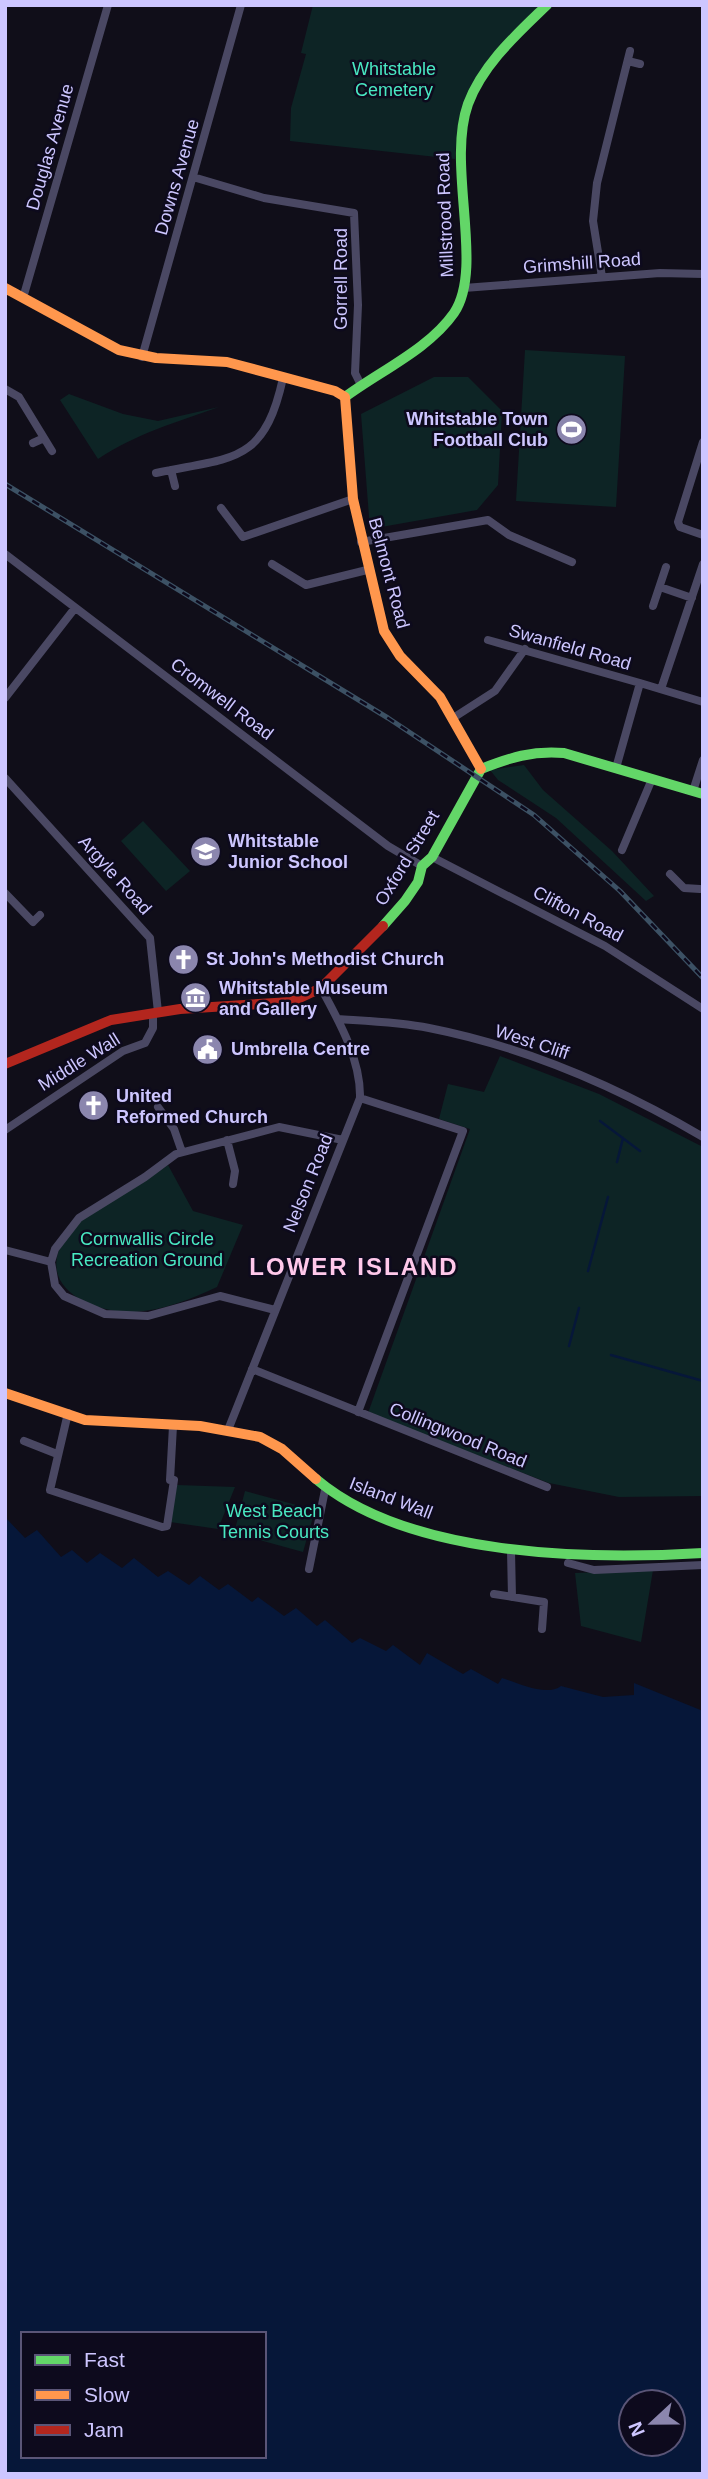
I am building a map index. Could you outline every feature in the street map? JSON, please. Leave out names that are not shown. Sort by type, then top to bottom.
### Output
[{"type":"street","name":"Douglas Avenue","points":[[23,298],[108,5]]},
{"type":"street","name":"Downs Avenue","points":[[142,356],[241,5]]},
{"type":"street","name":"Millstrood Road","points":[[345,397],[440,329],[456,311],[464,288],[467,253],[459,164],[467,108],[477,82],[494,57],[547,5]]},
{"type":"street","points":[[602,277],[594,234],[594,205],[630,51]]},
{"type":"street","points":[[628,61],[640,64]]},
{"type":"street","name":"Gorrell Road","points":[[193,177],[264,198],[354,213],[358,305],[355,373],[361,384]]},
{"type":"street","name":"Grimshill Road","points":[[464,288],[679,271],[703,274]]},
{"type":"street","points":[[5,288],[90,337],[142,356],[227,362],[335,391],[345,397]]},
{"type":"street","points":[[156,473],[231,458],[251,448],[268,425],[283,378]]},
{"type":"street","points":[[5,389],[19,397],[52,451]]},
{"type":"street","name":"Belmont Road","points":[[345,397],[353,499],[367,570],[384,631],[391,646],[440,697],[481,769]]},
{"type":"street","points":[[33,443],[44,438]]},
{"type":"street","points":[[703,442],[678,522],[680,527],[703,535]]},
{"type":"street","points":[[172,470],[175,486]]},
{"type":"street","points":[[221,508],[243,537],[353,499]]},
{"type":"street","points":[[361,542],[488,520],[509,535],[572,562]]},
{"type":"street","name":"Cromwell Road","points":[[5,554],[388,846],[422,866]]},
{"type":"street","points":[[272,564],[306,585],[367,570]]},
{"type":"street","points":[[662,689],[703,564]]},
{"type":"street","points":[[653,606],[666,567]]},
{"type":"street","points":[[660,587],[692,597]]},
{"type":"street","points":[[6,695],[75,608]]},
{"type":"street","name":"Swanfield Road","points":[[488,640],[640,683],[616,768]]},
{"type":"street","points":[[453,718],[495,691],[525,649]]},
{"type":"street","points":[[640,683],[703,702]]},
{"type":"street","points":[[481,769],[516,756],[543,751],[576,755],[698,793],[703,760]]},
{"type":"street","name":"Oxford Street","points":[[5,1064],[94,1025],[156,1013],[275,1004],[304,997],[321,988],[392,918],[418,882],[422,866],[432,857],[481,769]]},
{"type":"street","name":"Argyle Road","points":[[5,778],[150,937],[156,1013]]},
{"type":"street","points":[[622,850],[652,779]]},
{"type":"street","name":"Clifton Road","points":[[432,857],[605,946],[703,1009]]},
{"type":"street","points":[[670,874],[684,888],[702,887]]},
{"type":"street","points":[[5,893],[33,922],[40,915]]},
{"type":"street","points":[[321,988],[338,1019],[356,1067],[360,1098],[463,1131],[358,1412]]},
{"type":"street","name":"Middle Wall","points":[[5,1130],[123,1051],[145,1043],[153,1028],[156,1013]]},
{"type":"street","name":"West Cliff","points":[[338,1019],[427,1027],[523,1054],[625,1094],[703,1138]]},
{"type":"street","name":"Nelson Road","points":[[228,1430],[360,1098]]},
{"type":"street","points":[[158,1107],[174,1129],[182,1152]]},
{"type":"street","points":[[275,1310],[220,1296],[148,1316],[105,1314],[64,1296],[55,1285],[51,1262],[62,1238],[79,1218],[182,1152],[279,1127],[343,1140]]},
{"type":"street","points":[[227,1140],[234,1171],[233,1184]]},
{"type":"street","points":[[5,1250],[51,1262]]},
{"type":"street","name":"Collingwood Road","points":[[252,1369],[547,1487]]},
{"type":"street","name":"Island Wall","points":[[5,1393],[94,1421],[228,1430],[263,1438],[274,1444],[325,1490],[374,1513],[424,1531],[511,1551],[637,1559],[703,1553]]},
{"type":"street","points":[[68,1413],[50,1490],[162,1527],[167,1526],[174,1480],[170,1480],[173,1426]]},
{"type":"street","points":[[24,1441],[57,1454]]},
{"type":"street","points":[[309,1569],[325,1490]]},
{"type":"street","points":[[511,1551],[512,1597]]},
{"type":"street","points":[[568,1563],[594,1570],[703,1565]]},
{"type":"street","points":[[494,1594],[544,1602],[542,1629]]},
{"type":"green space","name":"Whitstable Cemetery","points":[[313,5],[540,5],[492,56],[470,91],[458,133],[455,159],[290,141],[291,108],[306,54],[301,53]]},
{"type":"green space","name":"Whitstable Town Football Club","points":[[525,350],[625,356],[616,507],[516,501]]},
{"type":"green space","points":[[434,377],[468,377],[502,411],[498,485],[477,510],[370,529],[361,414]]},
{"type":"green space","points":[[69,394],[123,414],[158,421],[219,407],[141,436],[98,459],[60,400]]},
{"type":"green space","points":[[524,765],[543,790],[612,851],[654,896],[646,901],[556,818],[498,780],[490,770]]},
{"type":"green space","points":[[143,821],[190,871],[166,891],[121,841]]},
{"type":"green space","points":[[500,1056],[599,1094],[703,1147],[703,1496],[619,1497],[549,1483],[368,1413],[470,1129],[439,1119],[448,1084],[484,1092]]},
{"type":"green space","name":"Cornwallis Circle Recreation Ground","points":[[168,1165],[193,1211],[243,1225],[217,1287],[177,1303],[135,1312],[103,1308],[73,1295],[57,1272],[57,1257],[64,1240],[73,1228],[98,1207]]},
{"type":"green space","name":"West Beach Tennis Courts","points":[[177,1485],[235,1487],[218,1529],[170,1522]]},
{"type":"green space","name":"West Beach Tennis Courts","points":[[245,1491],[315,1510],[303,1552],[234,1533]]},
{"type":"green space","points":[[653,1570],[641,1642],[581,1626],[575,1573]]},
{"type":"water","points":[[5,1517],[25,1538],[37,1530],[61,1557],[72,1550],[87,1563],[100,1553],[122,1568],[134,1558],[158,1577],[168,1571],[189,1585],[200,1576],[219,1590],[228,1584],[252,1602],[258,1597],[284,1616],[296,1608],[317,1626],[325,1620],[352,1643],[360,1638],[386,1651],[393,1645],[420,1665],[427,1653],[463,1674],[471,1669],[498,1684],[502,1678],[540,1690],[561,1686],[603,1697],[634,1695],[634,1683],[703,1711],[703,2474],[5,2474]]},
{"type":"waterway","points":[[600,1121],[640,1151]]},
{"type":"waterway","points":[[617,1162],[623,1138]]},
{"type":"waterway","points":[[588,1271],[608,1197]]},
{"type":"waterway","points":[[569,1346],[579,1308]]},
{"type":"waterway","points":[[611,1355],[703,1381]]},
{"type":"railway","points":[[5,484],[388,718],[534,815],[620,891],[703,978]]},
{"type":"traffic: fast","points":[[345,397],[418,349],[444,326],[454,313],[463,293],[466,270],[461,156],[462,129],[468,104],[474,89],[492,63],[547,5]]},
{"type":"traffic: fast","points":[[383,926],[418,882],[422,866],[432,857],[481,769],[521,756],[564,753],[703,794]]},
{"type":"traffic: fast","points":[[316,1479],[354,1505],[399,1524],[449,1539],[554,1553],[703,1553]]},
{"type":"traffic: slow","points":[[5,288],[119,350],[156,358],[227,362],[335,391],[345,397]]},
{"type":"traffic: slow","points":[[345,397],[353,499],[384,631],[400,656],[440,697],[481,769]]},
{"type":"traffic: slow","points":[[5,1393],[85,1420],[200,1426],[260,1437],[282,1449],[316,1479]]},
{"type":"traffic: jam","points":[[5,1064],[111,1020],[180,1009],[291,1002],[321,988],[383,926]]},
{"type":"place","name":"Whitstable Town Football Club","points":[[571,429]]},
{"type":"place","name":"Whitstable Junior School","points":[[205,851]]},
{"type":"place","name":"St John's Methodist Church","points":[[183,959]]},
{"type":"place","name":"Whitstable Museum and Gallery","points":[[196,998]]},
{"type":"place","name":"Umbrella Centre","points":[[208,1049]]},
{"type":"place","name":"United Reformed Church","points":[[93,1106]]},
{"type":"district","name":"LOWER ISLAND","points":[[354,1267]]}]
